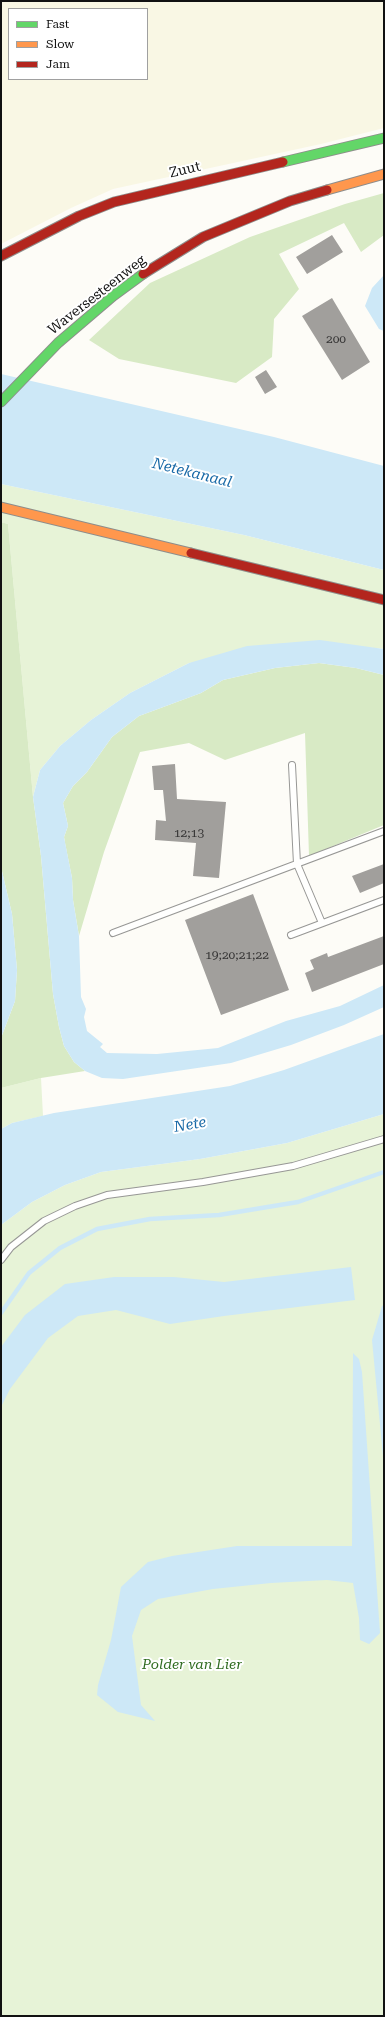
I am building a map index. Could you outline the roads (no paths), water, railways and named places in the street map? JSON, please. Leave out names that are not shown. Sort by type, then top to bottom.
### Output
[{"type":"street","name":"Zuut","points":[[1,256],[73,219],[114,202],[384,138]]},
{"type":"street","name":"Waversesteenweg","points":[[1,402],[58,343],[138,278],[203,237],[290,201],[384,174]]},
{"type":"street","points":[[1,507],[384,600]]},
{"type":"lane","points":[[292,765],[297,864],[322,923]]},
{"type":"lane","points":[[113,933],[384,831]]},
{"type":"lane","points":[[291,935],[384,900]]},
{"type":"lane","points":[[1,1260],[11,1247],[44,1222],[75,1206],[107,1195],[203,1182],[293,1166],[384,1139]]},
{"type":"water","points":[[384,275],[384,331],[379,329],[365,306],[372,288]]},
{"type":"water","name":"Netekanaal","points":[[1,374],[274,437],[384,466],[384,570],[244,535],[1,484]]},
{"type":"water","points":[[320,640],[384,649],[384,675],[356,668],[319,663],[275,668],[223,680],[201,693],[139,716],[112,737],[87,772],[73,786],[63,803],[68,826],[64,837],[72,878],[73,900],[79,936],[81,997],[86,1009],[84,1017],[87,1031],[103,1044],[100,1047],[107,1053],[157,1054],[218,1048],[286,1021],[340,1006],[384,985],[384,1007],[344,1025],[291,1045],[231,1063],[123,1079],[102,1078],[85,1071],[74,1062],[64,1046],[53,994],[41,856],[33,797],[40,770],[60,746],[91,720],[130,693],[189,663],[247,646]]},
{"type":"water","points":[[1,867],[12,914],[17,970],[15,1001],[1,1038]]},
{"type":"water","name":"Nete","points":[[384,1034],[384,1114],[287,1143],[200,1159],[101,1172],[65,1185],[32,1202],[1,1225],[1,1129],[12,1123],[54,1113],[230,1086],[284,1070]]},
{"type":"water","points":[[351,1267],[355,1300],[170,1324],[116,1310],[78,1316],[48,1338],[10,1389],[1,1407],[1,1347],[25,1315],[65,1284],[114,1277],[174,1277],[224,1282]]},
{"type":"water","points":[[384,1305],[384,1467],[372,1340],[382,1306]]},
{"type":"water","points":[[353,1353],[359,1359],[362,1372],[380,1633],[369,1644],[360,1640],[359,1618],[353,1583],[327,1580],[271,1583],[213,1589],[158,1599],[141,1610],[132,1636],[141,1705],[155,1721],[118,1712],[97,1695],[98,1685],[111,1640],[121,1587],[148,1562],[172,1556],[237,1546],[352,1546]]},
{"type":"waterway","points":[[1,1313],[29,1273],[60,1248],[97,1229],[150,1219],[219,1215],[298,1202],[384,1172]]},
{"type":"park label","name":"Polder van Lier","points":[[192,1665]]}]
